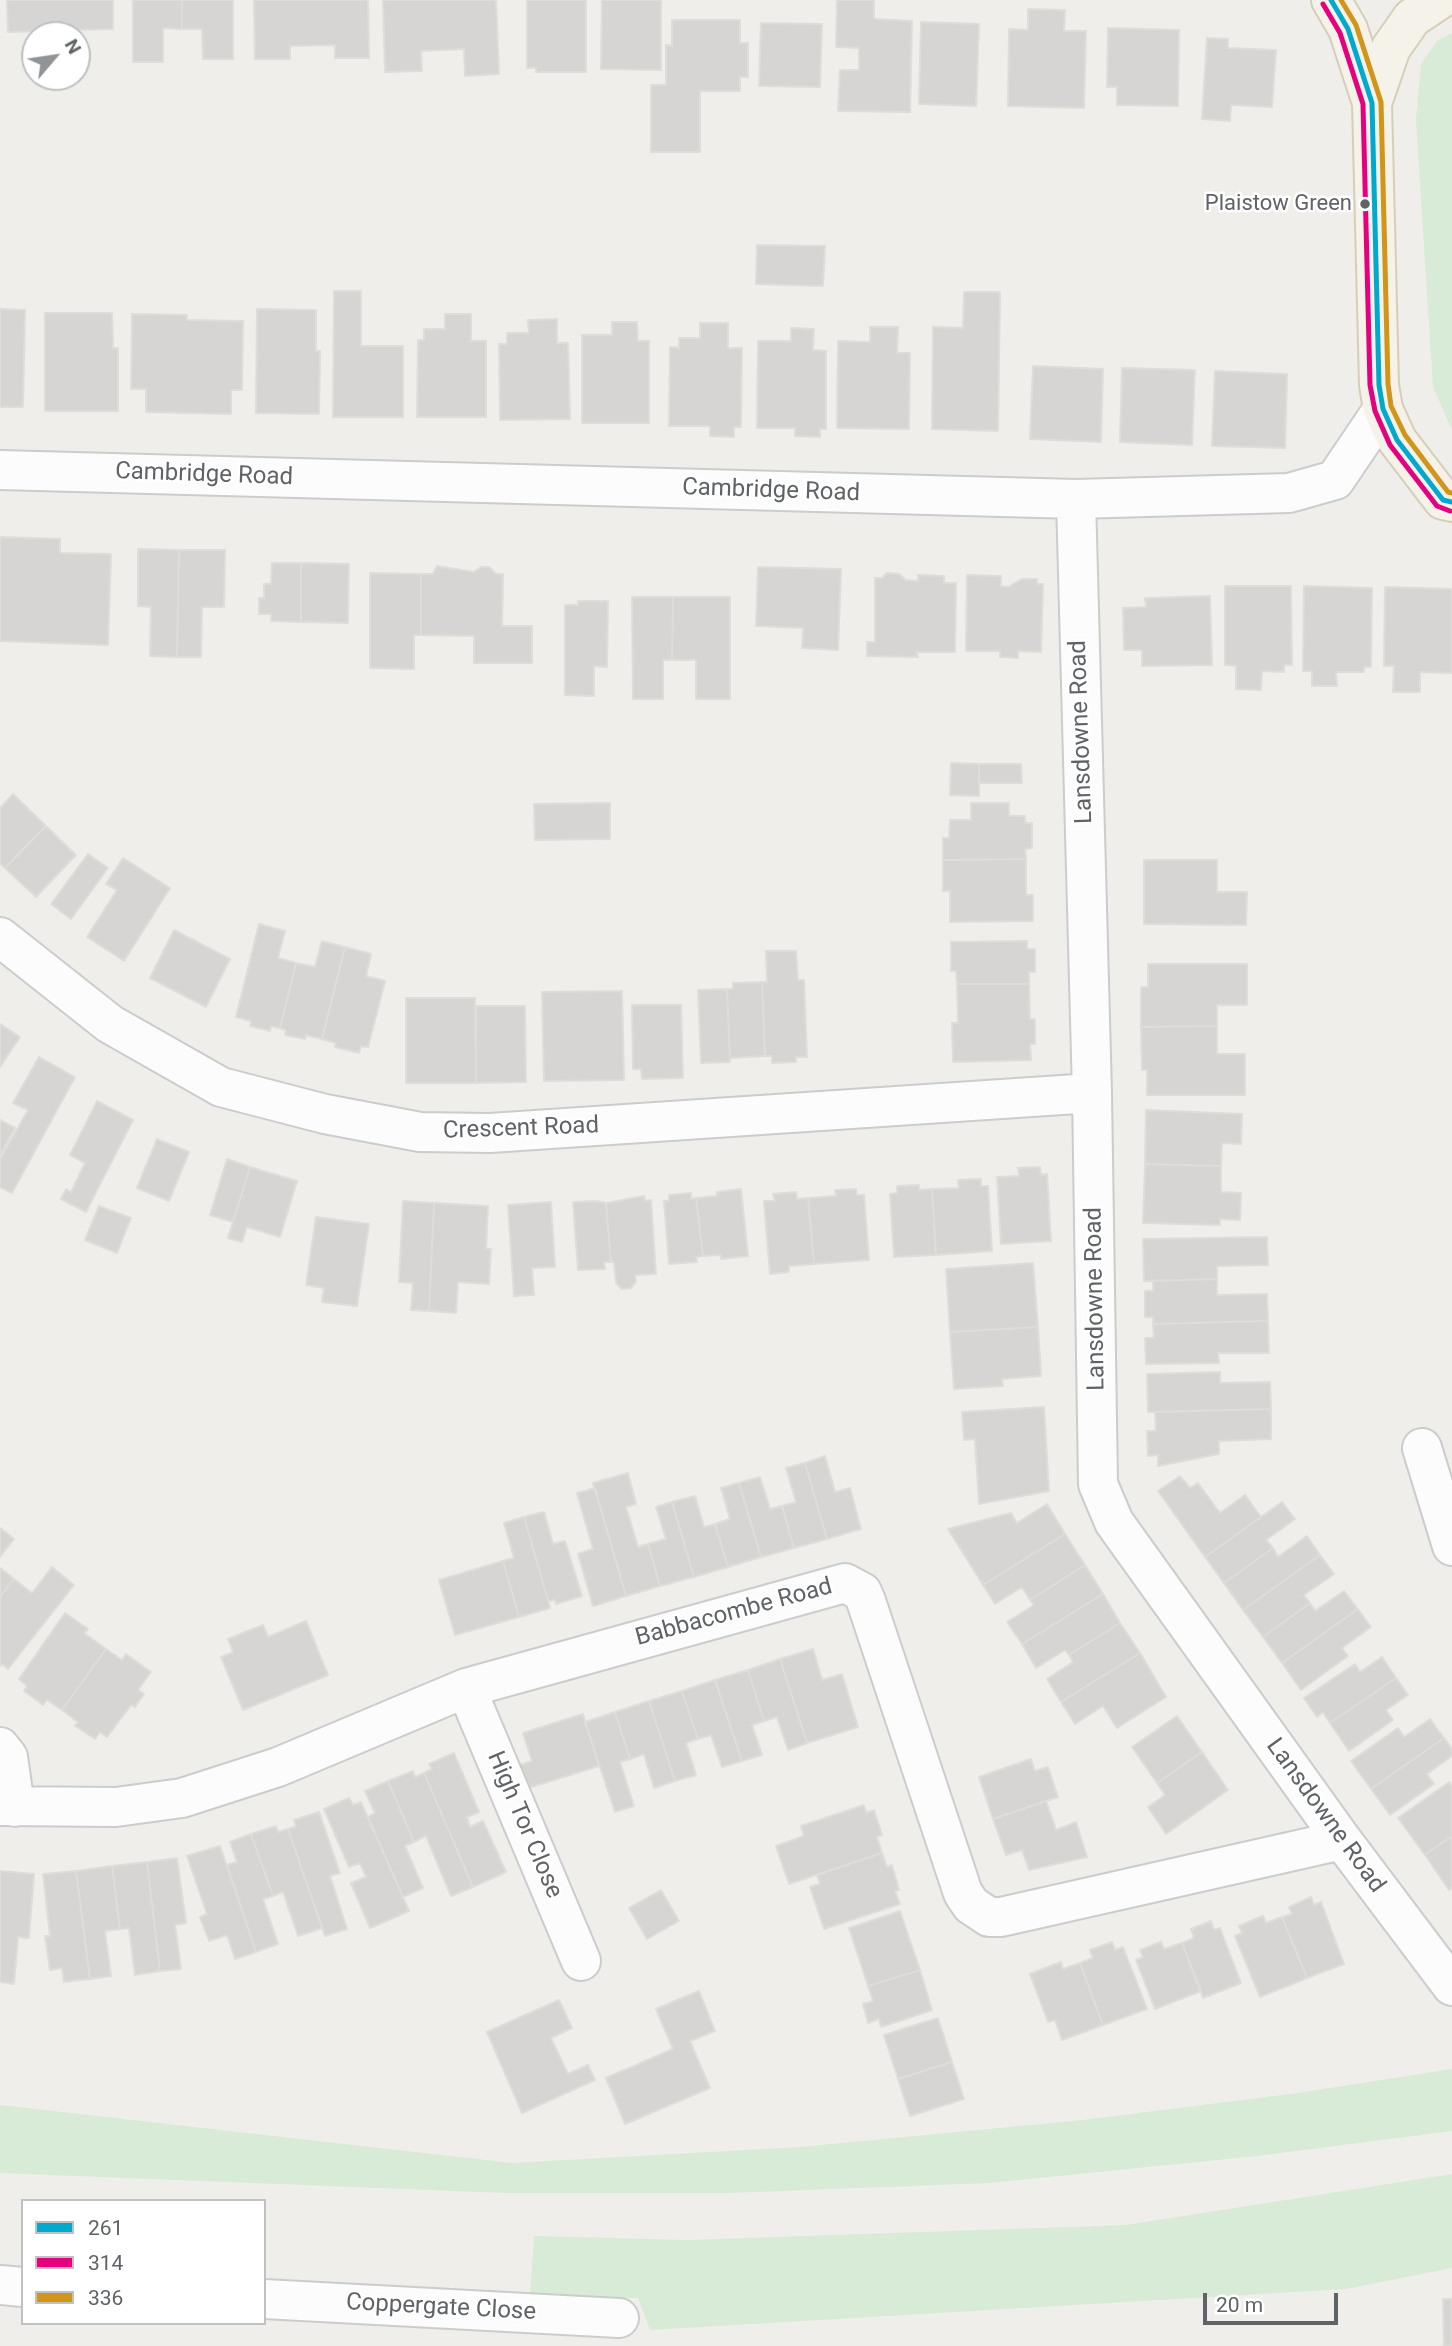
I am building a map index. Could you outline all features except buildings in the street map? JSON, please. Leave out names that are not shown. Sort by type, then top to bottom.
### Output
[{"type":"main road","points":[[1331,0],[1348,29],[1372,103],[1379,385],[1383,409],[1397,440],[1443,500],[1452,502]]},
{"type":"main road","points":[[1372,103],[1391,48],[1412,18],[1439,0]]},
{"type":"street","name":"Cambridge Road","points":[[0,470],[1076,499],[1289,493],[1335,480],[1383,409]]},
{"type":"street","name":"Lansdowne Road","points":[[1076,499],[1092,1093],[1098,1484],[1114,1522],[1342,1840],[1452,1986]]},
{"type":"street","name":"Crescent Road","points":[[0,937],[110,1024],[221,1087],[325,1114],[420,1132],[490,1133],[1092,1093]]},
{"type":"street","points":[[1422,1448],[1452,1546]]},
{"type":"street","name":"Babbacombe Road","points":[[7,1806],[116,1807],[181,1798],[278,1767],[466,1688],[845,1583],[862,1592],[866,1601],[963,1893],[971,1905],[989,1917],[1001,1917],[1342,1840]]},
{"type":"street","name":"High Tor Close","points":[[466,1688],[581,1961]]},
{"type":"street","points":[[0,1747],[8,1757],[7,1806]]},
{"type":"street","points":[[0,2286],[21,2287]]},
{"type":"street","name":"Coppergate Close","points":[[266,2299],[619,2318]]},
{"type":"green space","name":"Plaistow Green","points":[[1452,33],[1452,430],[1433,387],[1416,120],[1421,64],[1437,41]]},
{"type":"green space","points":[[1452,2069],[1452,2131],[1257,2156],[989,2183],[730,2193],[505,2193],[0,2173],[0,2105],[512,2163],[800,2147],[1083,2120],[1298,2093]]},
{"type":"green space","points":[[1452,2174],[1452,2268],[1346,2289],[650,2330],[638,2298],[530,2298],[534,2236],[688,2240],[1126,2225]]},
{"type":"transit line","name":"261","points":[[1331,0],[1348,29],[1372,103],[1379,385],[1383,409],[1397,440],[1443,500],[1452,502]]},
{"type":"transit line","name":"336","points":[[1341,0],[1356,25],[1381,102],[1388,384],[1391,406],[1405,435],[1448,492],[1452,493]]},
{"type":"transit line","name":"314","points":[[1323,4],[1340,33],[1363,104],[1370,385],[1375,411],[1390,445],[1437,506],[1450,511]]},
{"type":"place","name":"Plaistow Green","points":[[1365,204]]}]
